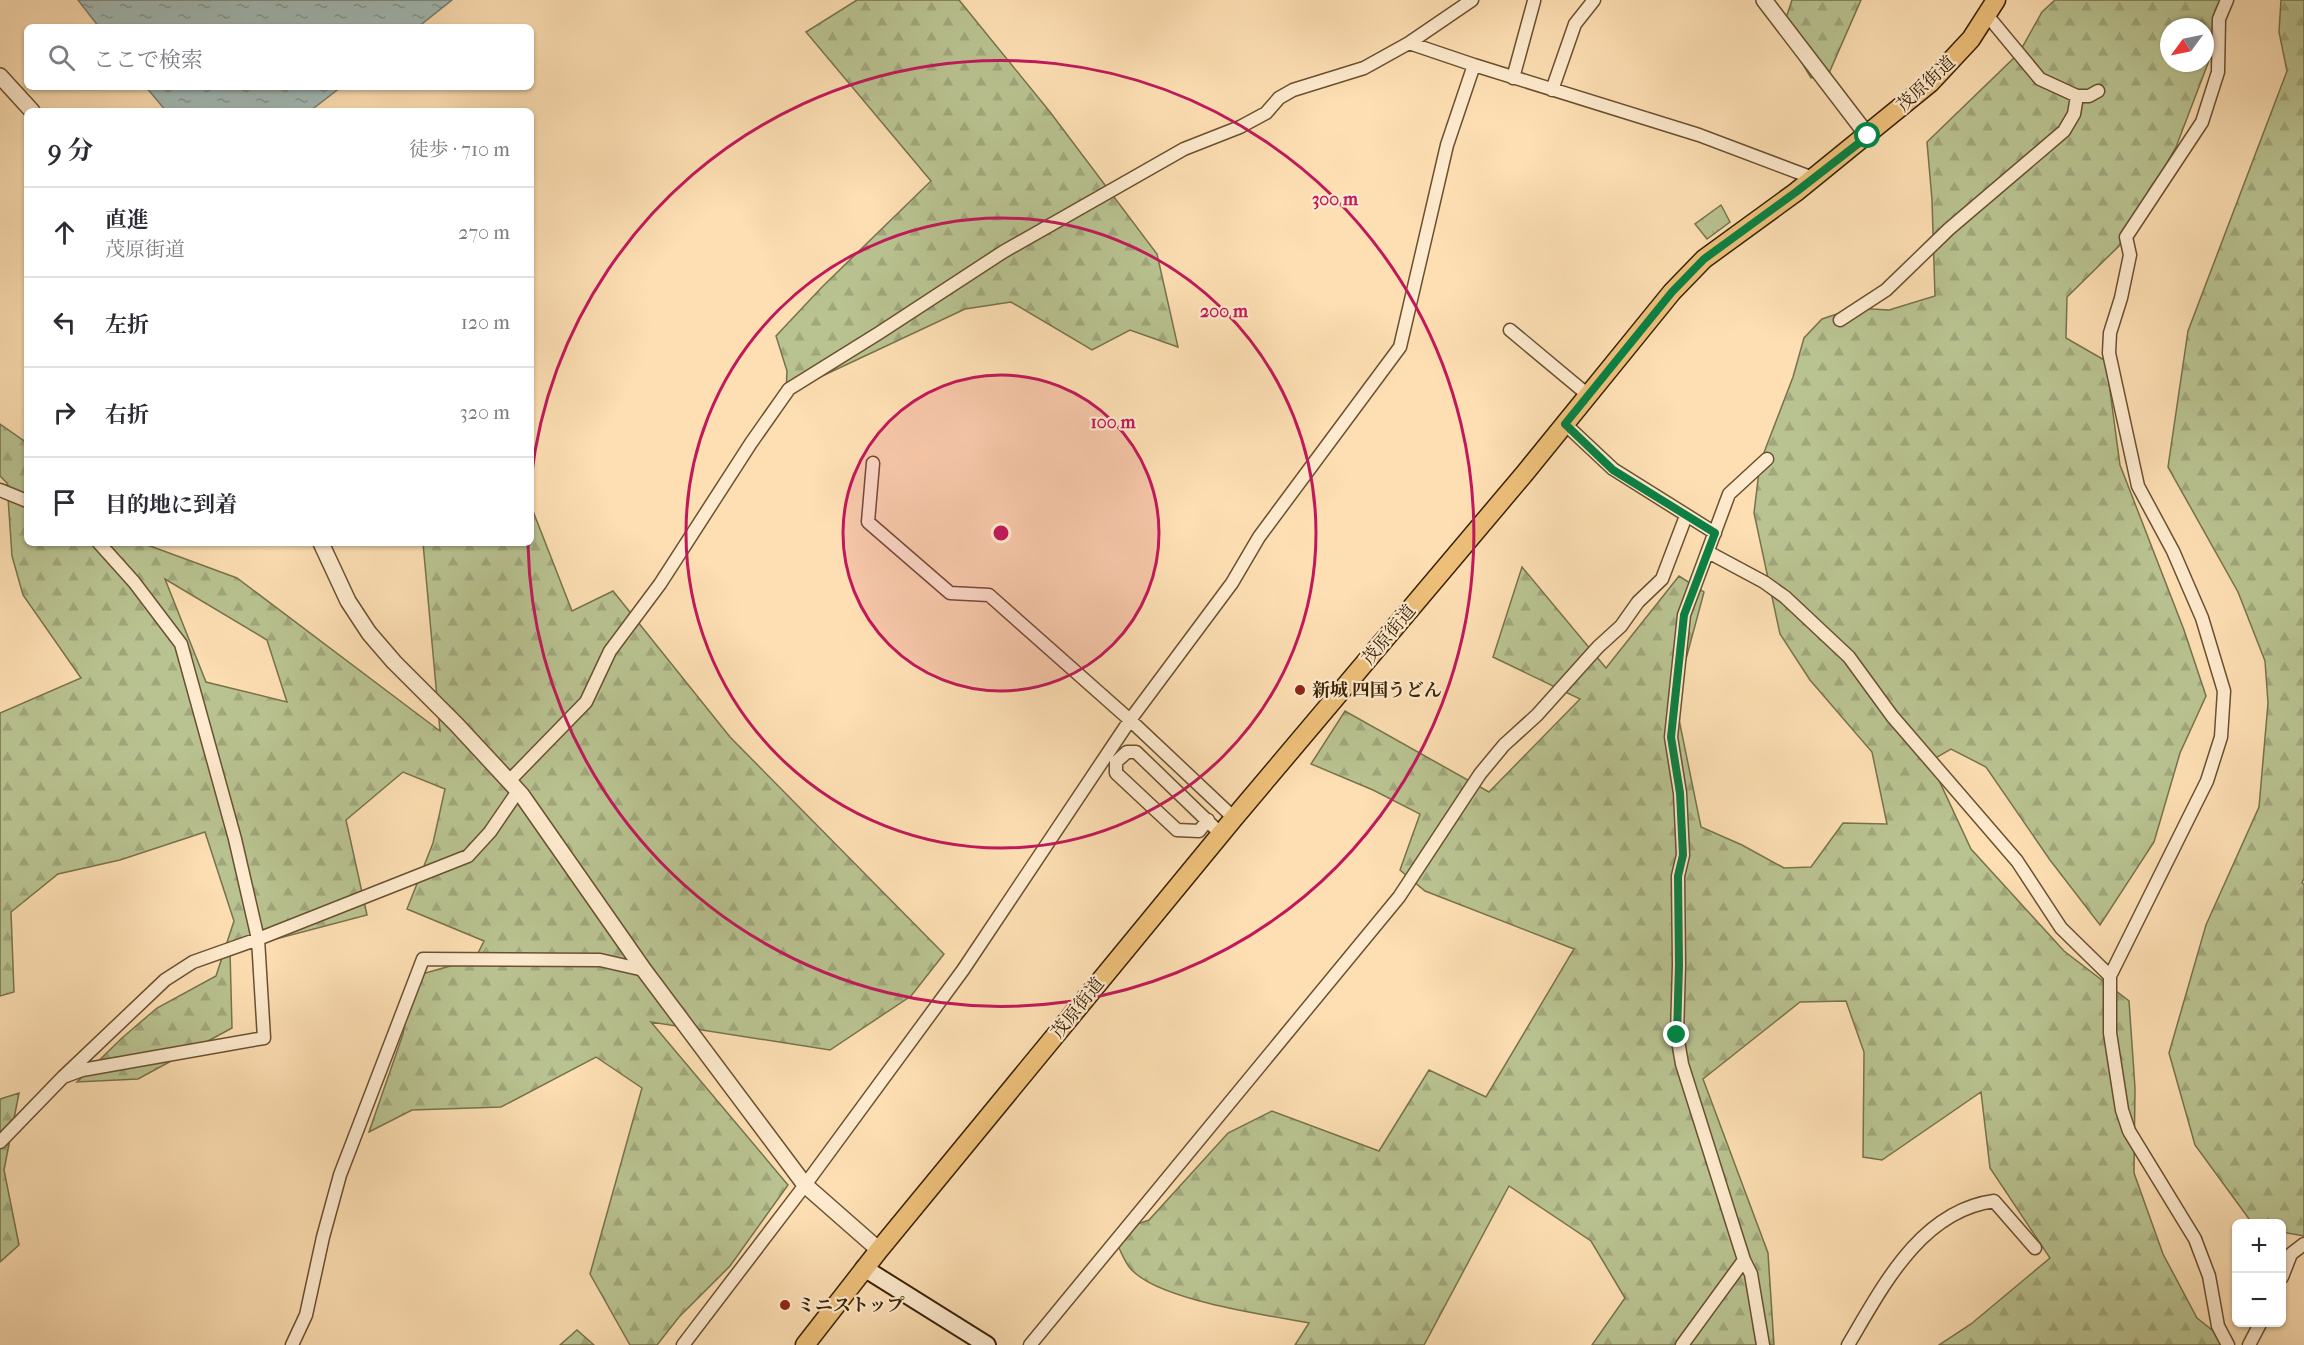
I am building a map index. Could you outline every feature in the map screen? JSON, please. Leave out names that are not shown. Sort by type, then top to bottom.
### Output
[{"type":"main road","name":"茂原街道","points":[[805,1345],[864,1268],[1234,818],[1565,424],[1672,292],[1704,259],[1868,136],[1930,83],[1954,59],[1992,8]]},
{"type":"main road","points":[[864,1268],[987,1345]]},
{"type":"street","points":[[0,1142],[63,1077],[165,980],[193,962],[258,939],[468,856],[490,832],[514,785],[586,702],[610,651],[660,584],[789,389],[1003,252],[1184,149],[1240,127],[1266,113],[1279,98],[1293,90],[1364,68],[1409,43],[1472,0]]},
{"type":"street","points":[[1552,90],[1575,24],[1594,0]]},
{"type":"street","points":[[1764,0],[1868,136]]},
{"type":"street","points":[[2228,0],[2218,19],[2218,72],[2202,122],[2126,237],[2130,255],[2121,298],[2110,333],[2109,353],[2138,486],[2173,551],[2210,641],[2224,692],[2222,725],[2207,781],[2110,976],[2110,1033],[2122,1110],[2130,1131],[2195,1239],[2209,1276],[2218,1326],[2228,1345]]},
{"type":"street","points":[[1513,78],[1534,1]]},
{"type":"street","points":[[1992,8],[2040,79],[2077,96],[2089,96],[2098,91]]},
{"type":"street","points":[[1409,43],[1513,78],[1699,135],[1813,178]]},
{"type":"street","points":[[683,1345],[805,1185],[963,970],[1130,720],[1232,583],[1259,537],[1400,347],[1447,145],[1474,65]]},
{"type":"street","points":[[0,76],[29,108]]},
{"type":"street","points":[[1840,320],[1886,290],[1949,229],[2064,131],[2074,114],[2077,96]]},
{"type":"street","points":[[1510,330],[1588,394]]},
{"type":"street","points":[[1565,424],[1613,470],[1715,533]]},
{"type":"street","points":[[1763,1345],[1751,1274],[1744,1260],[1682,1064],[1677,1035],[1678,876],[1683,855],[1680,793],[1671,737],[1684,615],[1729,494],[1767,459]]},
{"type":"street","points":[[873,463],[868,522],[950,593],[989,594],[1130,720],[1234,818]]},
{"type":"street","points":[[0,490],[24,500]]},
{"type":"street","points":[[1030,1345],[1400,897],[1480,774],[1504,745],[1537,715],[1598,647],[1621,626],[1638,602],[1662,579],[1686,516]]},
{"type":"street","points":[[63,1077],[82,1070],[264,1038],[258,939],[235,839],[181,644],[134,582],[102,546]]},
{"type":"street","points":[[322,546],[348,601],[369,633],[394,662],[514,785],[644,970],[805,1185],[879,1250]]},
{"type":"street","points":[[1708,552],[1764,582],[1785,597],[1849,657],[1892,716],[2017,861],[2061,928],[2110,976]]},
{"type":"street","points":[[1208,820],[1199,831],[1178,830],[1116,773],[1116,762],[1126,752],[1136,752],[1208,820],[1221,834]]},
{"type":"street","points":[[292,1345],[306,1316],[323,1237],[340,1175],[423,959],[600,960],[644,970]]},
{"type":"street","points":[[1848,1345],[1887,1280],[1914,1246],[1926,1234],[1958,1213],[1980,1203],[1994,1202],[2035,1248]]},
{"type":"street","points":[[2284,1273],[2291,1254],[2304,1244]]},
{"type":"street","points":[[1682,1345],[1744,1260]]},
{"type":"street","points":[[2249,1345],[2259,1327]]},
{"type":"green space","points":[[857,0],[959,0],[1050,112],[1157,254],[1178,347],[1130,330],[1092,350],[1011,302],[965,309],[786,393],[787,371],[776,336],[822,287],[931,181],[806,32]]},
{"type":"green space","points":[[1792,0],[1861,0],[1829,73],[1811,78],[1782,30]]},
{"type":"green space","points":[[2055,0],[2227,0],[2223,24],[2214,48],[2214,18],[2160,18],[2160,72],[2205,72],[2176,147],[2119,246],[2067,297],[2066,338],[2106,361],[2120,465],[2184,630],[2206,696],[2180,753],[2154,842],[2100,925],[2050,860],[1986,767],[1951,749],[1930,761],[1971,849],[2064,951],[2129,1001],[2135,1088],[2134,1173],[2163,1254],[2197,1318],[2231,1345],[1939,1345],[1971,1324],[2050,1258],[1990,1168],[1981,1092],[1882,1160],[1863,1157],[1864,1052],[1846,1001],[1800,1002],[1703,1079],[1768,1253],[1774,1345],[1592,1345],[1625,1298],[1591,1241],[1509,1186],[1424,1345],[1295,1345],[1309,1323],[1213,1304],[1163,1289],[1143,1279],[1130,1268],[1119,1248],[1126,1228],[1149,1220],[1228,1133],[1272,1111],[1379,1151],[1429,1070],[1486,1097],[1574,949],[1425,891],[1400,870],[1420,814],[1373,790],[1311,764],[1345,711],[1489,792],[1580,699],[1493,657],[1522,567],[1606,668],[1679,576],[1704,592],[1675,700],[1701,827],[1742,845],[1784,868],[1811,867],[1843,823],[1887,824],[1872,752],[1810,680],[1780,634],[1754,513],[1760,463],[1793,377],[1804,338],[1822,319],[1855,308],[1889,310],[1935,296],[1932,200],[1927,142],[2019,53],[2042,12]]},
{"type":"green space","points":[[2281,0],[2304,0],[2304,878],[2302,883],[2304,884],[2304,1236],[2286,1233],[2286,1219],[2249,1219],[2195,1145],[2169,1053],[2206,925],[2259,807],[2268,703],[2265,661],[2238,592],[2168,467],[2188,331],[2287,71],[2279,32]]},
{"type":"green space","points":[[1721,205],[1730,222],[1707,239],[1695,224]]},
{"type":"green space","points":[[0,424],[24,441],[24,546],[150,546],[237,578],[440,731],[423,546],[534,546],[534,514],[572,611],[613,591],[730,737],[944,954],[911,996],[830,1050],[651,1022],[788,1185],[730,1266],[679,1317],[657,1345],[630,1345],[590,1274],[642,1088],[596,1057],[501,1107],[412,1110],[369,1132],[403,1034],[411,977],[475,959],[484,941],[407,909],[433,843],[445,789],[403,772],[346,820],[367,915],[230,951],[232,1028],[138,1079],[77,1082],[157,1008],[216,976],[234,921],[205,832],[120,860],[58,874],[11,912],[14,992],[0,996],[0,713],[81,678],[23,595],[12,556],[7,483],[0,476]],"holes":[[[165,579],[267,640],[287,702],[206,682]]]},
{"type":"green space","points":[[19,1093],[4,1170],[19,1245],[0,1262],[0,1099]]},
{"type":"green space","points":[[577,1330],[594,1345],[560,1345]]},
{"type":"water","points":[[78,0],[452,0],[422,24],[97,24]]},
{"type":"water","points":[[148,90],[337,90],[314,108],[164,108]]},
{"type":"place","name":"新城 四国うどん","points":[[1300,690]]},
{"type":"place","name":"ミニストップ","points":[[785,1305]]},
{"type":"route","points":[[1677,1035],[1678,876],[1683,855],[1680,793],[1671,737],[1684,615],[1715,533],[1613,470],[1565,424],[1672,292],[1704,259],[1868,136]]}]
